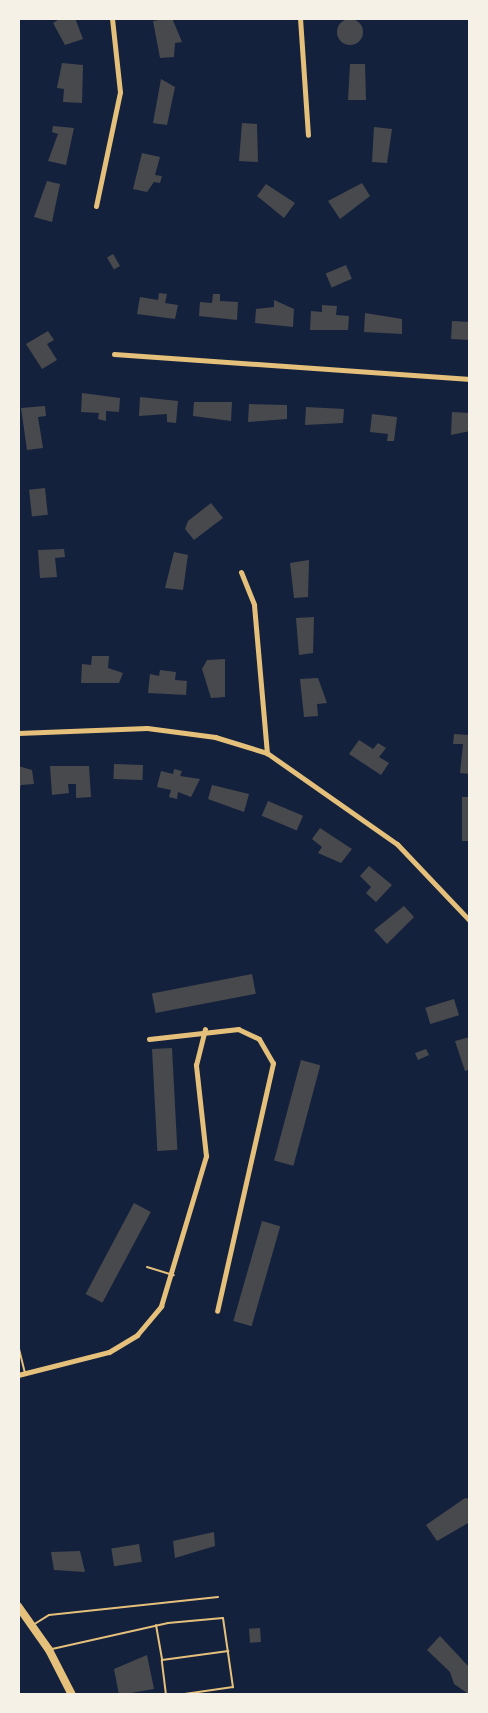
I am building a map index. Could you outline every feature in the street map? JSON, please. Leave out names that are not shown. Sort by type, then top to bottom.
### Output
[{"type":"main road","points":[[18,1606],[49,1650],[72,1695]]},
{"type":"street","points":[[96,206],[120,92],[112,18]]},
{"type":"street","points":[[300,18],[308,135]]},
{"type":"street","points":[[114,354],[470,379]]},
{"type":"street","points":[[241,572],[254,605],[267,753]]},
{"type":"street","points":[[18,733],[147,728],[214,737],[267,753],[397,844],[470,921]]},
{"type":"street","points":[[149,1040],[205,1029],[249,1033],[265,1046],[274,1069],[217,1311]]},
{"type":"street","points":[[18,1375],[126,1343],[154,1316],[174,1275],[206,1156],[196,1065],[205,1029]]},
{"type":"lane","points":[[147,1267],[174,1275]]},
{"type":"lane","points":[[18,1345],[25,1373]]},
{"type":"lane","points":[[33,1625],[60,1613],[218,1597]]},
{"type":"lane","points":[[49,1650],[156,1625],[223,1618],[233,1687],[178,1695]]},
{"type":"lane","points":[[156,1625],[166,1695]]},
{"type":"lane","points":[[162,1660],[228,1651]]},
{"type":"building","points":[[61,18],[75,18],[83,39],[65,45],[53,23]]},
{"type":"building","points":[[172,18],[182,42],[175,43],[174,57],[160,58],[153,21]]},
{"type":"building","points":[[350,19],[359,23],[363,32],[359,41],[350,45],[341,41],[337,32],[341,23]]},
{"type":"building","points":[[62,63],[83,65],[82,103],[63,102],[64,89],[57,88]]},
{"type":"building","points":[[350,64],[365,64],[366,100],[348,100]]},
{"type":"building","points":[[161,79],[175,87],[167,125],[153,123]]},
{"type":"building","points":[[242,123],[257,124],[258,162],[239,161]]},
{"type":"building","points":[[53,126],[74,128],[66,165],[48,161],[58,134],[52,132]]},
{"type":"building","points":[[374,127],[392,129],[387,163],[372,162]]},
{"type":"building","points":[[142,153],[160,157],[155,175],[162,176],[160,183],[154,182],[147,192],[133,189]]},
{"type":"building","points":[[47,181],[60,184],[52,222],[34,217]]},
{"type":"building","points":[[362,183],[370,196],[340,219],[328,201]]},
{"type":"building","points":[[266,184],[295,203],[284,218],[257,196]]},
{"type":"building","points":[[113,254],[120,266],[114,270],[107,258]]},
{"type":"building","points":[[346,265],[352,279],[332,287],[326,274]]},
{"type":"building","points":[[159,293],[167,294],[165,303],[178,305],[175,319],[137,314],[140,297],[158,300]]},
{"type":"building","points":[[213,294],[220,294],[220,301],[238,302],[237,320],[199,316],[200,302],[212,303]]},
{"type":"building","points":[[274,300],[294,309],[293,327],[255,323],[256,309],[274,307]]},
{"type":"building","points":[[322,305],[337,306],[336,315],[349,316],[348,330],[310,330],[311,311],[322,312]]},
{"type":"building","points":[[365,313],[402,319],[402,334],[364,332]]},
{"type":"building","points":[[452,321],[470,322],[469,340],[451,339]]},
{"type":"building","points":[[48,331],[54,340],[47,344],[57,360],[42,369],[26,344]]},
{"type":"building","points":[[82,393],[120,398],[119,412],[106,411],[106,421],[98,419],[99,413],[81,412]]},
{"type":"building","points":[[140,397],[178,401],[176,423],[167,422],[167,414],[139,416]]},
{"type":"building","points":[[194,402],[232,402],[231,421],[193,416]]},
{"type":"building","points":[[249,404],[287,405],[287,419],[248,422]]},
{"type":"building","points":[[45,406],[46,416],[38,417],[43,448],[27,450],[21,408]]},
{"type":"building","points":[[306,407],[344,409],[343,423],[305,425]]},
{"type":"building","points":[[452,412],[470,413],[470,431],[451,435]]},
{"type":"building","points":[[372,414],[397,417],[394,441],[387,441],[388,434],[370,432]]},
{"type":"building","points":[[45,488],[48,515],[32,517],[29,490]]},
{"type":"building","points":[[211,503],[223,518],[194,540],[185,529],[188,521]]},
{"type":"building","points":[[64,549],[65,557],[55,558],[57,577],[40,578],[38,550]]},
{"type":"building","points":[[174,552],[188,555],[183,590],[165,588]]},
{"type":"building","points":[[309,560],[308,597],[294,598],[290,563]]},
{"type":"building","points":[[314,617],[313,653],[299,655],[296,618]]},
{"type":"building","points":[[92,656],[109,656],[108,668],[123,673],[119,683],[81,683],[82,664],[91,665]]},
{"type":"building","points":[[225,659],[225,697],[211,698],[202,669],[207,660]]},
{"type":"building","points":[[160,670],[176,672],[175,680],[187,681],[186,695],[148,693],[150,674],[159,676]]},
{"type":"building","points":[[318,678],[327,703],[317,704],[318,716],[304,717],[300,679]]},
{"type":"building","points":[[454,734],[470,735],[470,774],[460,773],[463,744],[453,744]]},
{"type":"building","points":[[359,740],[373,749],[378,743],[386,748],[379,757],[389,763],[381,775],[349,754]]},
{"type":"building","points":[[114,764],[143,765],[142,780],[113,779]]},
{"type":"building","points":[[18,766],[32,770],[34,784],[21,785],[18,793]]},
{"type":"building","points":[[50,766],[89,766],[91,797],[76,798],[76,784],[68,784],[69,793],[52,795]]},
{"type":"building","points":[[174,769],[182,771],[180,776],[200,779],[191,797],[178,792],[177,799],[169,797],[171,790],[157,787],[161,771],[173,774]]},
{"type":"building","points":[[212,785],[249,794],[244,812],[208,799]]},
{"type":"building","points":[[462,797],[470,797],[470,841],[462,841]]},
{"type":"building","points":[[268,801],[303,816],[297,831],[262,816]]},
{"type":"building","points":[[320,828],[352,849],[341,863],[318,853],[322,847],[312,839]]},
{"type":"building","points":[[369,866],[392,885],[376,902],[366,893],[371,887],[360,876]]},
{"type":"building","points":[[404,906],[414,917],[387,944],[374,930]]},
{"type":"building","points":[[252,974],[256,994],[156,1013],[152,993]]},
{"type":"building","points":[[454,999],[459,1015],[430,1024],[425,1008]]},
{"type":"building","points":[[470,1037],[470,1069],[465,1071],[455,1041]]},
{"type":"building","points":[[172,1048],[177,1150],[157,1151],[152,1049]]},
{"type":"building","points":[[426,1049],[429,1055],[418,1060],[415,1053]]},
{"type":"building","points":[[301,1060],[320,1065],[293,1166],[274,1160]]},
{"type":"building","points":[[134,1203],[151,1212],[102,1303],[86,1294]]},
{"type":"building","points":[[262,1221],[280,1226],[252,1326],[233,1321]]},
{"type":"building","points":[[465,1498],[470,1499],[470,1522],[437,1541],[426,1525]]},
{"type":"building","points":[[214,1532],[215,1546],[175,1558],[173,1541]]},
{"type":"building","points":[[139,1544],[142,1562],[114,1566],[111,1548]]},
{"type":"building","points":[[80,1551],[85,1572],[54,1570],[51,1552]]},
{"type":"building","points":[[260,1628],[261,1642],[250,1643],[249,1629]]},
{"type":"building","points":[[440,1636],[470,1668],[470,1695],[454,1684],[450,1672],[427,1650]]},
{"type":"building","points":[[147,1655],[154,1689],[119,1695],[114,1669]]}]
